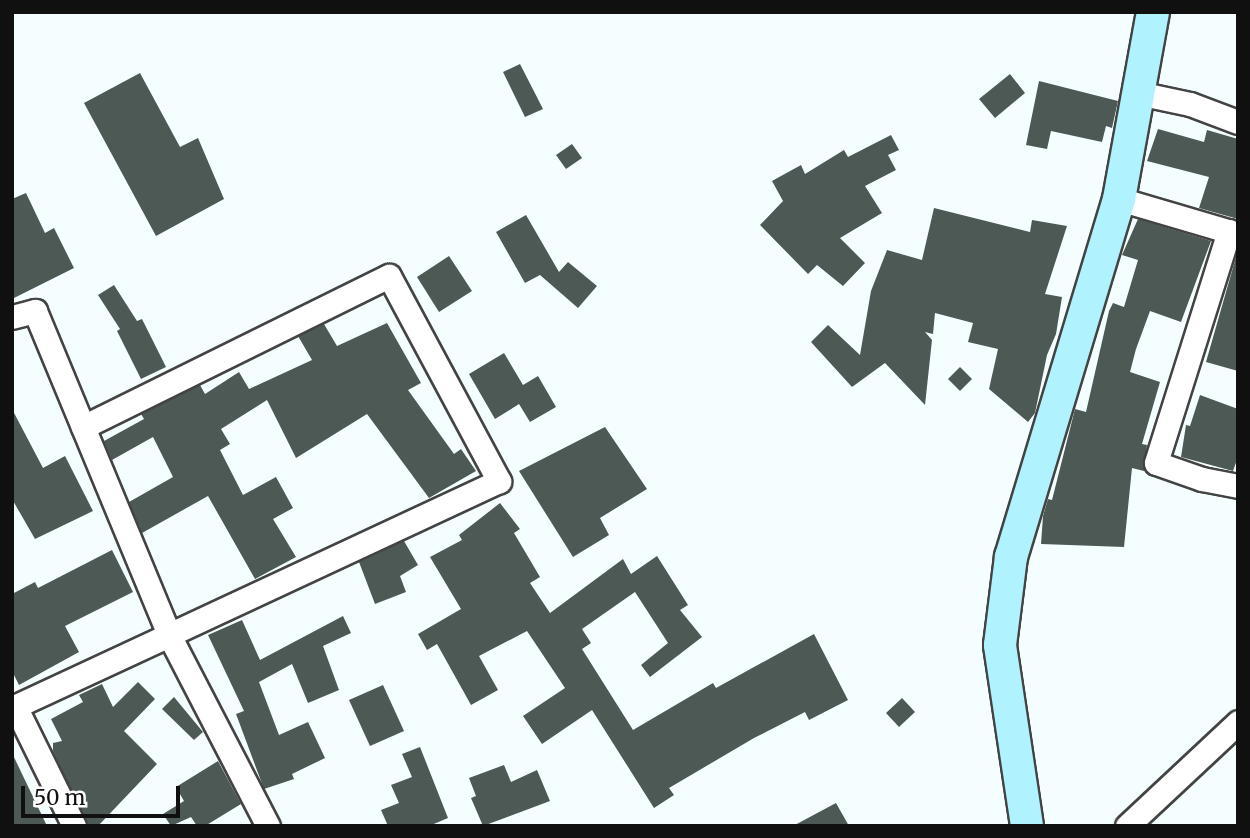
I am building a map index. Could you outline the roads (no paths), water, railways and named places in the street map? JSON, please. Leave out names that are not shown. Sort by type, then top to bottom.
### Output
[{"type":"main road","points":[[1027,826],[1000,645],[1011,557],[1119,199],[1153,12]]},
{"type":"street","points":[[1139,93],[1191,104],[1238,122]]},
{"type":"street","points":[[1119,199],[1233,233],[1156,463],[1202,479],[1238,486]]},
{"type":"street","points":[[74,826],[14,707],[499,481],[388,276],[83,427]]},
{"type":"street","points":[[12,317],[35,311],[169,635],[268,826]]},
{"type":"street","points":[[1127,826],[1238,722]]}]
